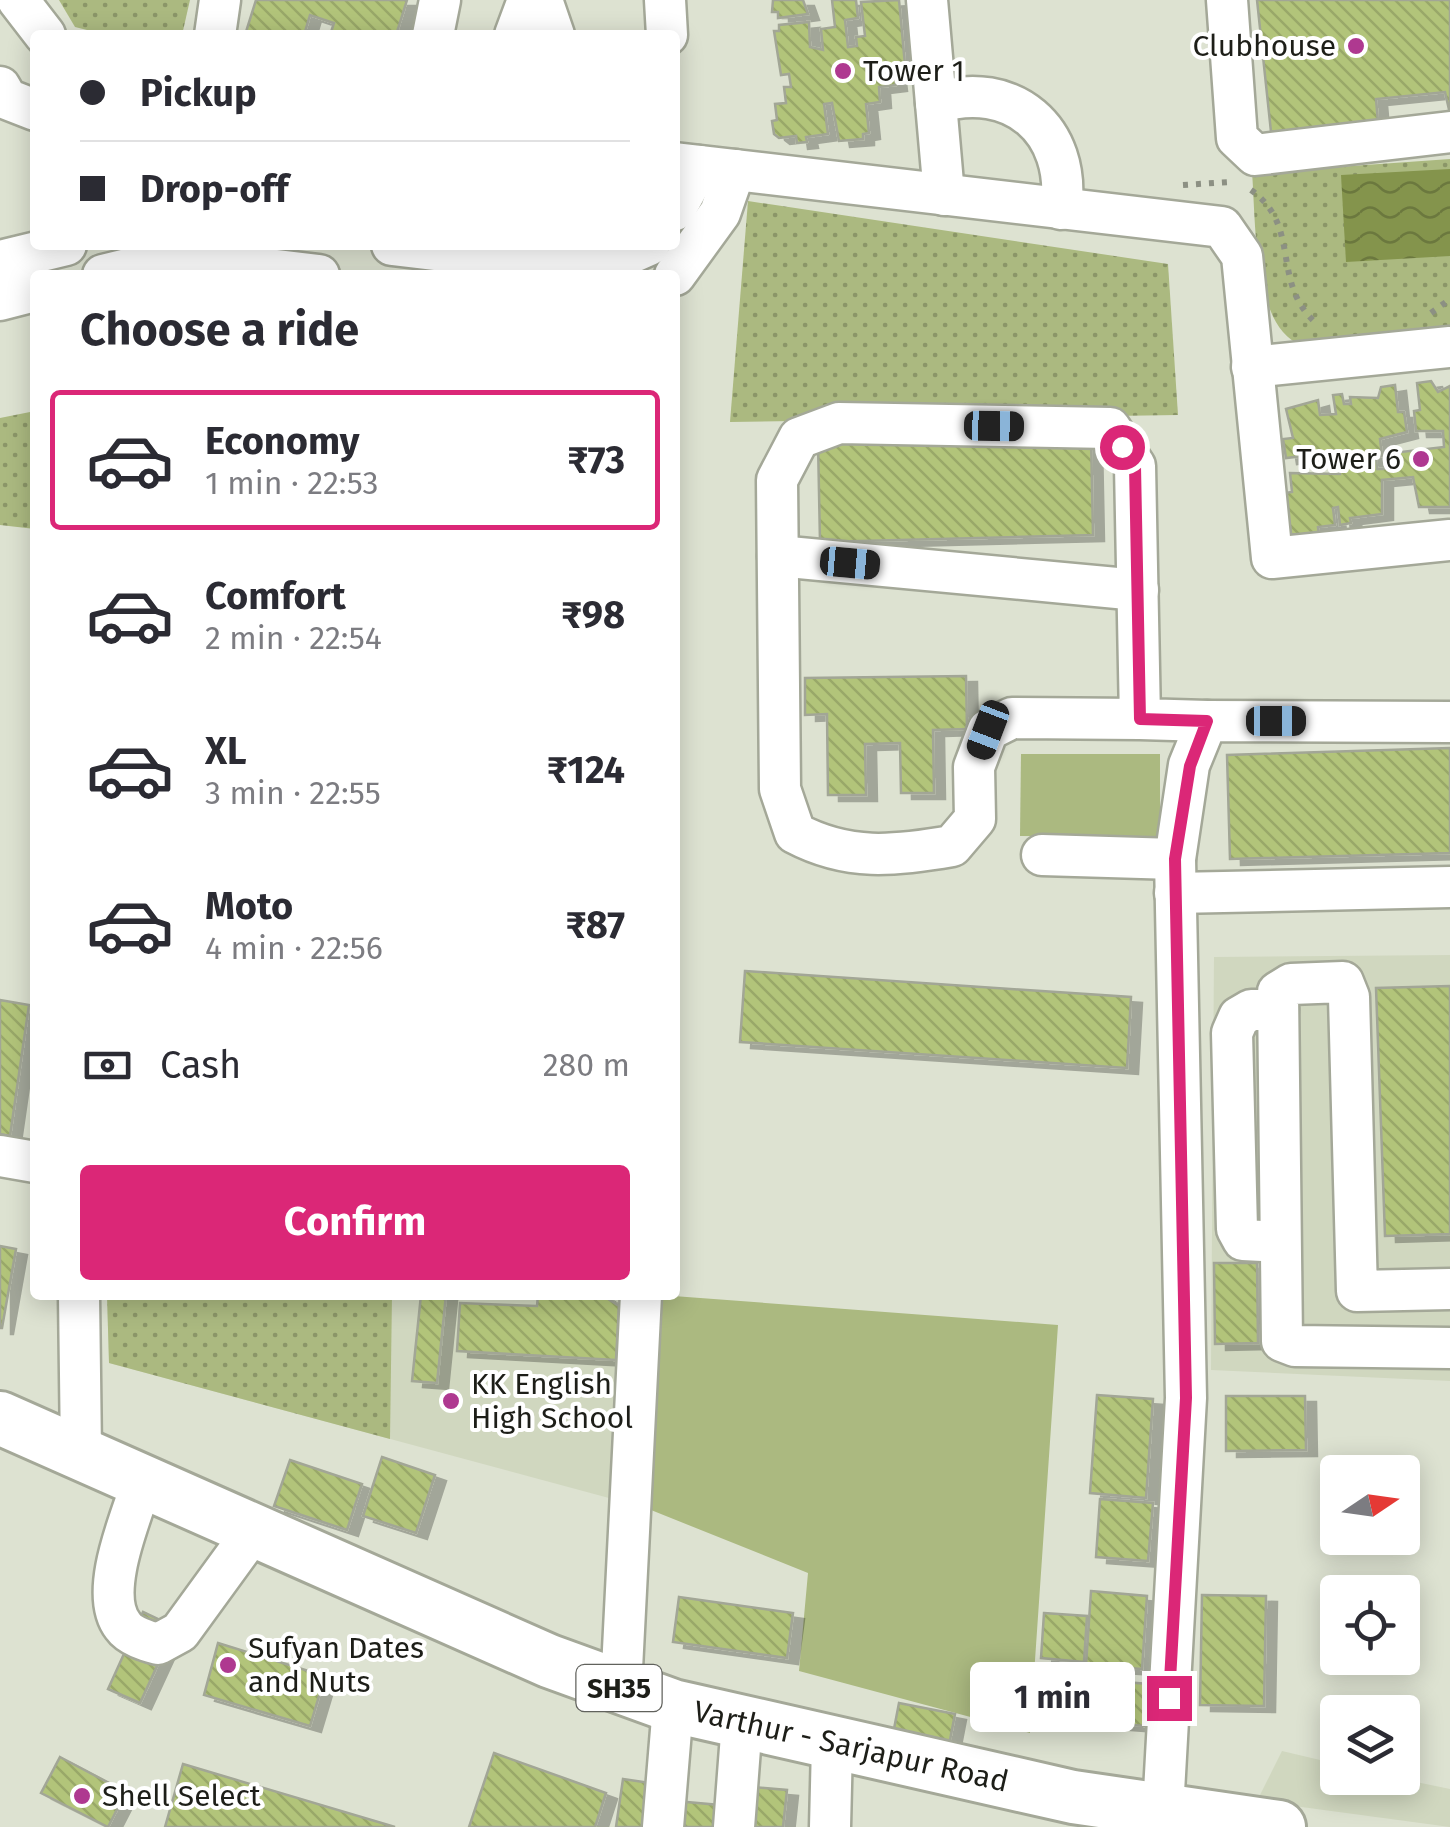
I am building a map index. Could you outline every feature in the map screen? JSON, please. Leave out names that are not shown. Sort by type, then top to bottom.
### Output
[{"type":"main road","name":"Varthur - Sarjapur Road","points":[[0,1418],[621,1689],[673,1706],[832,1745],[1072,1812],[1162,1810],[1279,1827]]},
{"type":"street","points":[[0,18],[14,0],[41,30]]},
{"type":"street","points":[[216,30],[220,0]]},
{"type":"street","points":[[434,30],[440,0]]},
{"type":"street","points":[[517,30],[528,0]]},
{"type":"street","points":[[542,0],[552,30]]},
{"type":"street","points":[[665,0],[667,30]]},
{"type":"street","points":[[926,0],[944,195]]},
{"type":"street","points":[[1227,0],[1237,138],[1254,154],[1450,132]]},
{"type":"street","points":[[0,87],[7,99],[30,108]]},
{"type":"street","points":[[936,103],[974,96],[1012,104],[1029,115],[1052,141],[1058,157],[1063,174],[1062,209]]},
{"type":"street","points":[[703,166],[1222,228],[1242,256],[1272,558],[1450,540]]},
{"type":"street","points":[[680,202],[703,166]]},
{"type":"street","points":[[679,270],[720,213],[703,166]]},
{"type":"street","points":[[0,261],[45,250]]},
{"type":"street","points":[[422,250],[529,268],[595,268],[637,250]]},
{"type":"street","points":[[124,270],[173,258],[276,270]]},
{"type":"street","points":[[0,300],[30,292]]},
{"type":"street","points":[[1252,366],[1450,347]]},
{"type":"street","points":[[1140,719],[1135,466],[1110,428],[839,423],[799,438],[778,480],[780,789],[795,833],[829,851],[900,855],[952,846],[976,819],[974,767],[988,730],[1012,718],[1450,722]]},
{"type":"street","points":[[778,556],[1138,590]]},
{"type":"street","points":[[1162,1810],[1186,1398],[1175,876],[1190,766],[1207,721]]},
{"type":"street","points":[[1042,855],[1175,876],[1450,887]]},
{"type":"street","points":[[1357,1347],[1348,998],[1343,982],[1291,984],[1278,992],[1282,1342],[1295,1346],[1357,1347],[1450,1348]]},
{"type":"street","points":[[0,1156],[30,1161]]},
{"type":"street","points":[[1357,1291],[1450,1289]]},
{"type":"street","points":[[79,1300],[80,1453]]},
{"type":"street","points":[[621,1689],[641,1300]]},
{"type":"street","points":[[143,1480],[118,1558],[114,1593],[123,1627],[143,1640],[158,1644],[180,1632],[255,1529]]},
{"type":"street","points":[[664,1827],[673,1706]]},
{"type":"street","points":[[734,1827],[742,1722]]},
{"type":"street","points":[[830,1827],[832,1745]]},
{"type":"shaded area","points":[[59,0],[190,0],[183,30],[75,27]]},
{"type":"shaded area","points":[[1450,159],[1450,336],[1313,346],[1302,345],[1286,335],[1265,295],[1256,242],[1252,173]]},
{"type":"shaded area","points":[[748,201],[1168,264],[1178,415],[730,422]]},
{"type":"shaded area","points":[[30,412],[30,528],[0,525],[0,418]]},
{"type":"shaded area","points":[[1021,754],[1160,754],[1160,837],[1020,836]]},
{"type":"shaded area","points":[[1450,955],[1450,1381],[1211,1370],[1214,957]]},
{"type":"shaded area","points":[[680,1297],[1058,1325],[1030,1733],[799,1671],[808,1573],[646,1508],[660,1300],[680,1300]]},
{"type":"shaded area","name":"KK English High School","points":[[107,1300],[660,1300],[646,1508],[109,1363]]},
{"type":"shaded area","points":[[107,1300],[392,1300],[390,1439],[109,1363]]},
{"type":"shaded area","points":[[1282,1751],[1320,1760],[1320,1795],[1420,1795],[1420,1783],[1450,1789],[1450,1827],[1257,1801]]},
{"type":"water","points":[[1450,169],[1450,256],[1346,262],[1341,175]]},
{"type":"building","points":[[256,0],[407,0],[398,30],[332,30],[334,23],[310,15],[306,30],[247,30]]},
{"type":"building","name":"Tower 1","points":[[773,0],[803,0],[808,14],[778,18],[778,12],[772,12]]},
{"type":"building","name":"Tower 1","points":[[832,0],[856,0],[858,18],[845,20],[848,47],[857,46],[856,37],[865,36],[861,2],[899,0],[906,76],[895,77],[896,85],[879,87],[880,102],[866,104],[869,133],[863,134],[863,139],[839,141],[832,103],[824,104],[828,134],[806,137],[807,142],[797,143],[796,136],[779,138],[774,134],[772,121],[777,120],[775,104],[786,103],[784,87],[791,87],[789,74],[781,75],[774,31],[779,31],[779,25],[809,22],[810,47],[823,50],[821,29],[835,27]]},
{"type":"building","name":"Clubhouse","points":[[1257,0],[1450,0],[1450,114],[1445,92],[1376,99],[1378,122],[1271,132]]},
{"type":"building","name":"Tower 6","points":[[1431,381],[1438,392],[1450,386],[1450,507],[1419,507],[1413,477],[1382,480],[1382,514],[1350,518],[1351,523],[1340,525],[1338,507],[1333,508],[1335,525],[1318,527],[1319,536],[1291,534],[1285,493],[1292,492],[1290,473],[1340,474],[1338,454],[1333,455],[1334,461],[1321,462],[1320,454],[1286,458],[1283,439],[1293,438],[1286,409],[1318,400],[1320,415],[1336,414],[1333,395],[1342,394],[1344,404],[1351,404],[1350,397],[1378,398],[1381,387],[1395,385],[1398,412],[1404,412],[1407,432],[1380,439],[1382,456],[1376,456],[1377,469],[1383,469],[1393,465],[1392,453],[1444,447],[1443,431],[1416,431],[1414,411],[1420,410],[1417,383]]},
{"type":"building","points":[[1091,437],[1093,535],[820,542],[818,442]]},
{"type":"building","points":[[966,676],[967,729],[933,730],[934,793],[901,793],[900,743],[865,744],[866,795],[828,795],[827,714],[805,715],[805,678]]},
{"type":"building","points":[[1450,748],[1450,853],[1230,859],[1227,755]]},
{"type":"building","points":[[745,971],[1131,997],[1127,1068],[740,1042]]},
{"type":"building","points":[[1450,986],[1450,1234],[1385,1236],[1376,988]]},
{"type":"building","points":[[0,1000],[29,1005],[10,1136],[0,1134]]},
{"type":"building","points":[[0,1246],[16,1249],[2,1328],[0,1328]]},
{"type":"building","points":[[1214,1263],[1257,1263],[1258,1343],[1215,1344]]},
{"type":"building","points":[[420,1300],[445,1300],[437,1383],[412,1381]]},
{"type":"building","points":[[538,1300],[610,1300],[619,1306],[616,1360],[457,1351],[460,1303],[537,1306]]},
{"type":"building","points":[[1097,1395],[1153,1399],[1146,1498],[1090,1493]]},
{"type":"building","points":[[1226,1396],[1305,1396],[1306,1450],[1226,1451]]},
{"type":"building","points":[[382,1457],[435,1475],[416,1533],[363,1516]]},
{"type":"building","points":[[290,1460],[362,1484],[347,1530],[274,1506]]},
{"type":"building","points":[[1100,1499],[1153,1503],[1148,1561],[1096,1557]]},
{"type":"building","points":[[1091,1591],[1147,1596],[1142,1669],[1086,1665]]},
{"type":"building","points":[[1202,1595],[1266,1596],[1264,1706],[1200,1705]]},
{"type":"building","points":[[679,1597],[793,1613],[787,1658],[673,1642]]},
{"type":"building","points":[[143,1612],[175,1627],[140,1703],[108,1689]]},
{"type":"building","points":[[1044,1613],[1087,1616],[1084,1662],[1041,1658]]},
{"type":"building","points":[[218,1643],[325,1676],[310,1726],[204,1695]]},
{"type":"building","points":[[1038,1671],[1090,1675],[1087,1717],[1035,1714]]},
{"type":"building","points":[[1111,1681],[1149,1684],[1145,1726],[1108,1723]]},
{"type":"building","points":[[899,1703],[955,1714],[949,1745],[893,1734]]},
{"type":"building","points":[[494,1753],[606,1793],[595,1827],[469,1827]]},
{"type":"building","points":[[60,1757],[126,1792],[108,1827],[41,1793]]},
{"type":"building","points":[[183,1764],[395,1827],[165,1827]]},
{"type":"building","points":[[623,1779],[664,1785],[658,1827],[616,1827]]},
{"type":"building","points":[[742,1786],[787,1790],[783,1827],[738,1827]]},
{"type":"building","points":[[676,1801],[719,1805],[717,1827],[673,1827]]},
{"type":"place","name":"Clubhouse","points":[[1356,46]]},
{"type":"place","name":"Tower 1","points":[[843,71]]},
{"type":"place","name":"Tower 6","points":[[1421,459]]},
{"type":"place","name":"KK English High School","points":[[451,1401]]},
{"type":"place","name":"Sufyan Dates and Nuts","points":[[228,1665]]},
{"type":"place","name":"Shell Select","points":[[82,1796]]},
{"type":"route","points":[[1122,447],[1135,466],[1140,719],[1207,721],[1190,766],[1175,859],[1186,1398],[1169,1698]]}]
